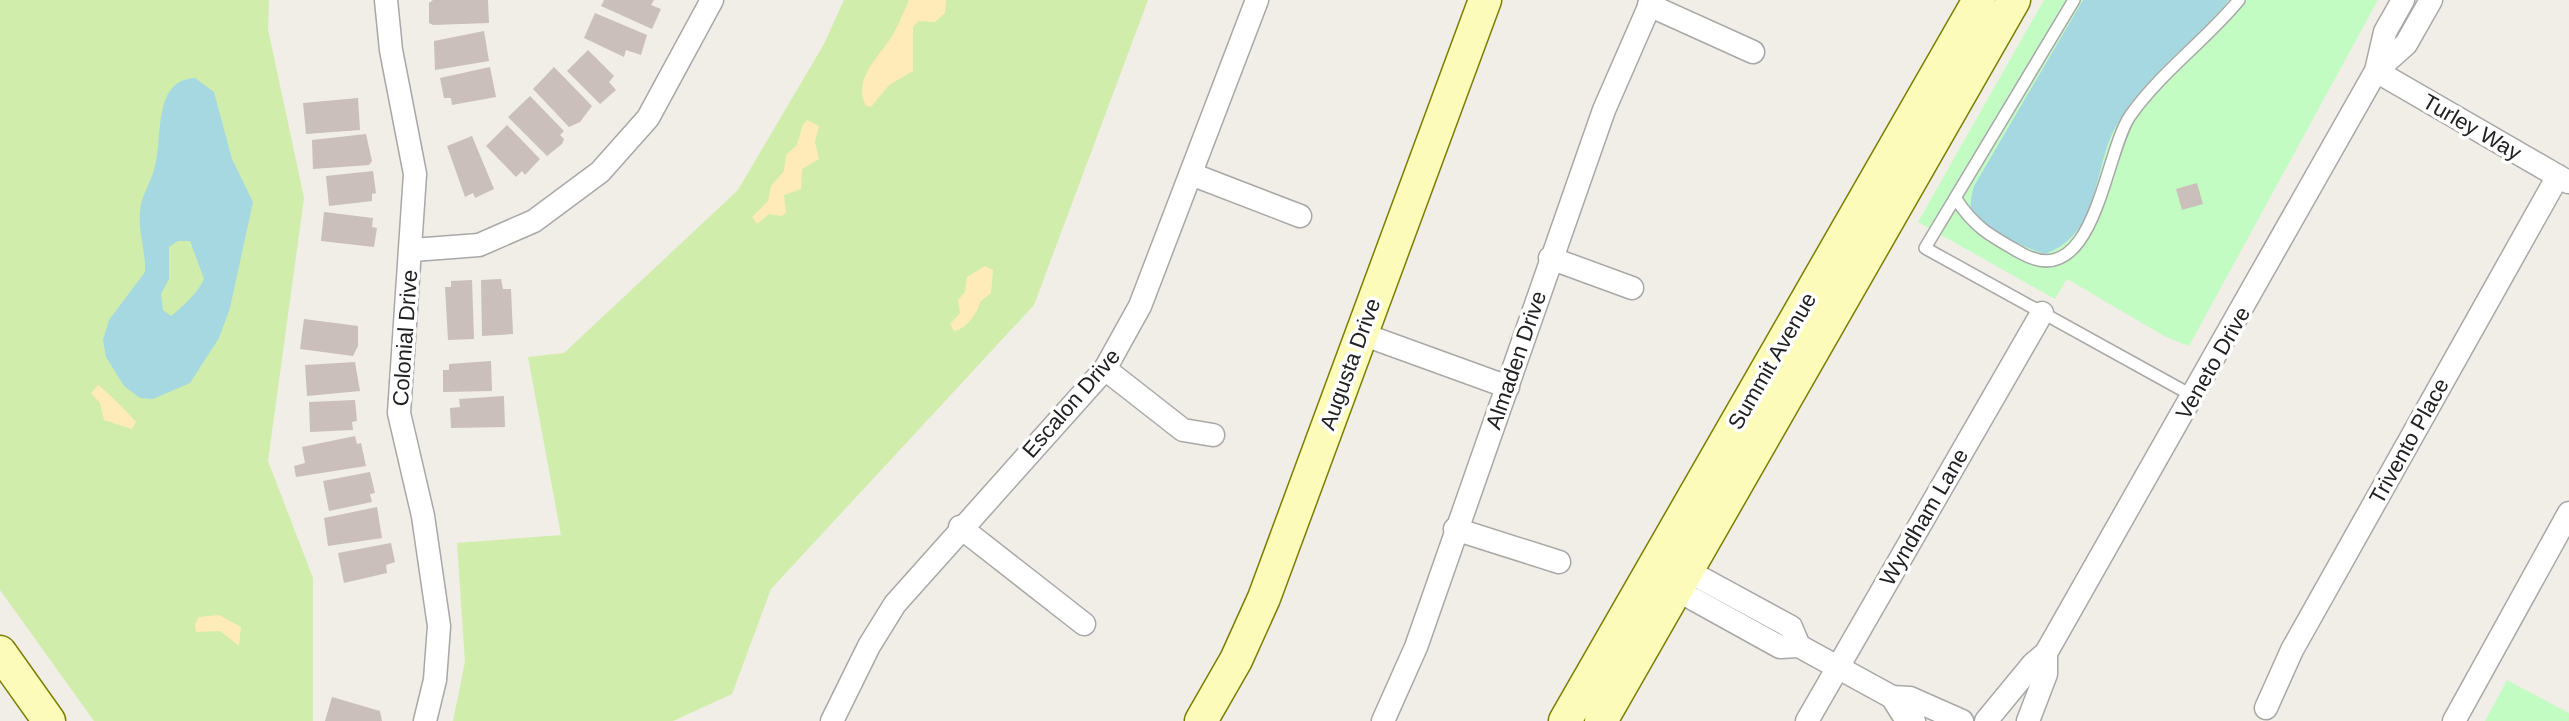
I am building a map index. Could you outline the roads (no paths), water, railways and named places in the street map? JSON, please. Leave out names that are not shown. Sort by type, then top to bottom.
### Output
[{"type":"main road","name":"Augusta Drive","points":[[1201,721],[1236,660],[1264,598],[1485,0]]},
{"type":"main road","name":"Summit Avenue","points":[[1565,721],[1979,0]]},
{"type":"main road","name":"Summit Avenue","points":[[1601,721],[2014,0]]},
{"type":"main road","points":[[0,652],[49,721]]},
{"type":"street","name":"Colonial Drive","points":[[386,0],[391,50],[415,174],[413,250],[402,336],[399,413],[423,516],[439,626],[435,680],[425,721]]},
{"type":"street","points":[[413,250],[479,245],[534,221],[600,172],[648,118],[712,0]]},
{"type":"street","name":"Escalon Drive","points":[[840,718],[889,613],[960,527],[1105,369],[1140,306],[1257,0]]},
{"type":"street","name":"Veneto Drive","points":[[1986,721],[2033,664],[2046,653],[2376,71],[2385,32],[2403,0]]},
{"type":"street","name":"Veneto Drive","points":[[2376,71],[2406,44],[2431,0]]},
{"type":"street","points":[[1650,3],[1753,52]]},
{"type":"street","name":"Almaden Drive","points":[[1383,721],[1416,647],[1604,110],[1650,3]]},
{"type":"street","name":"Turley Way","points":[[2376,71],[2563,179]]},
{"type":"street","points":[[1191,174],[1300,216]]},
{"type":"street","name":"Trivento Place","points":[[2266,708],[2292,650],[2563,179]]},
{"type":"street","points":[[1550,258],[1632,288]]},
{"type":"street","name":"Wyndham Lane","points":[[1807,721],[2042,313]]},
{"type":"street","points":[[1362,334],[1508,387]]},
{"type":"street","points":[[1105,369],[1183,430],[1213,435]]},
{"type":"street","points":[[2454,721],[2569,513]]},
{"type":"street","points":[[960,527],[1084,624]]},
{"type":"street","points":[[1455,529],[1559,562]]},
{"type":"street","points":[[1682,580],[1780,647],[1799,646],[1892,697],[1910,698],[1962,721]]},
{"type":"street","name":"Veneto Drive","points":[[2028,721],[2046,674],[2046,653]]},
{"type":"street","points":[[1892,697],[1902,713],[1914,721]]},
{"type":"lane","points":[[2074,0],[1925,248],[2193,397]]},
{"type":"lane","points":[[1956,199],[1976,228],[2029,258],[2046,261],[2060,259],[2074,247],[2097,208],[2115,145],[2128,119],[2239,0]]},
{"type":"water","points":[[2083,0],[2229,0],[2125,111],[2107,147],[2085,217],[2076,233],[2063,245],[2045,254],[2017,243],[1984,224],[1972,212],[1971,199],[1974,186]]},
{"type":"water","points":[[195,78],[214,92],[232,159],[253,202],[230,308],[219,338],[190,383],[153,399],[140,398],[124,386],[106,357],[103,340],[109,320],[145,272],[141,206],[157,158],[165,100],[171,89],[181,81]],"holes":[[[178,241],[190,241],[204,279],[194,294],[171,316],[163,310],[161,294],[169,279],[169,247]]]}]
